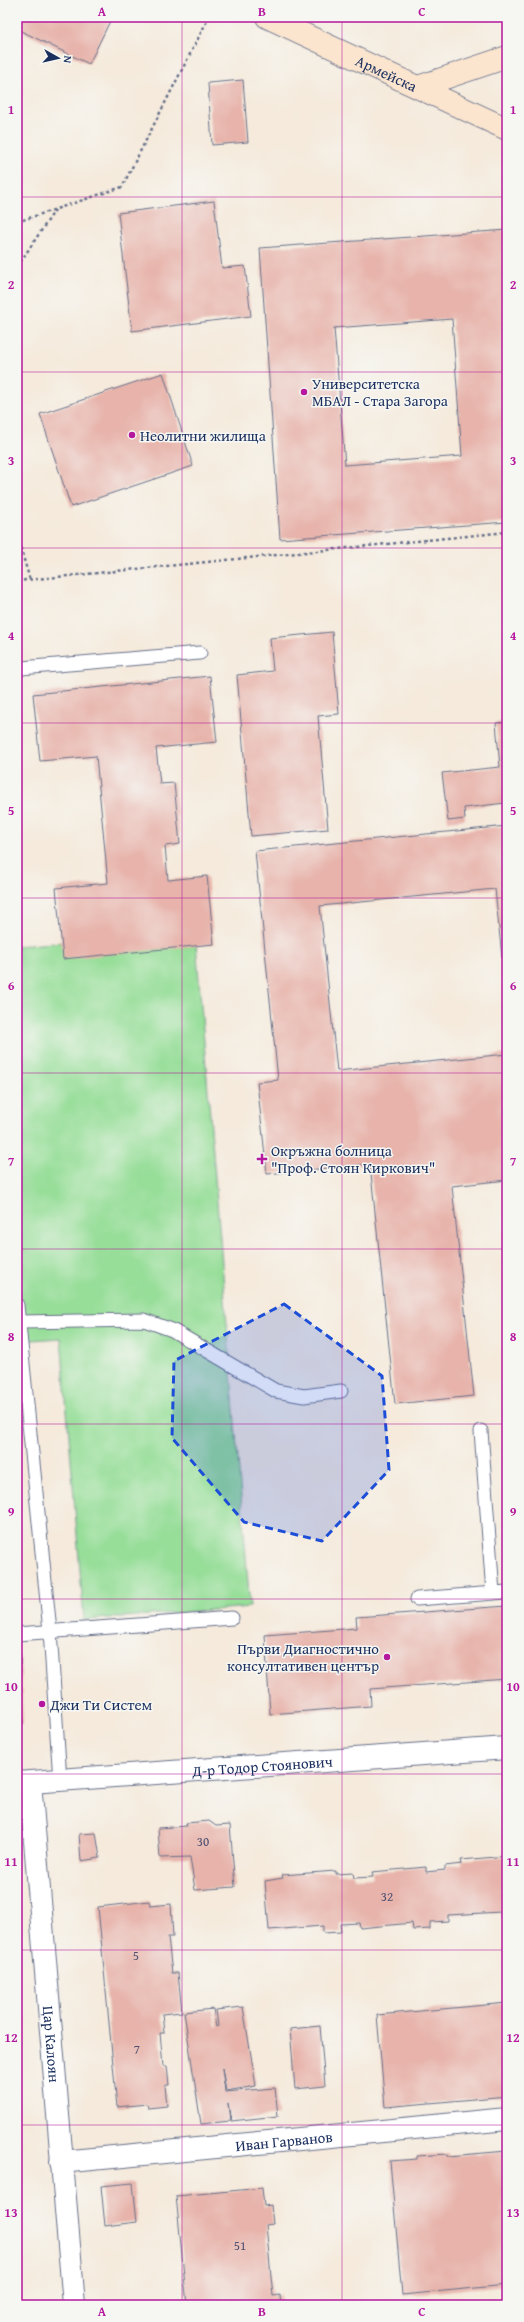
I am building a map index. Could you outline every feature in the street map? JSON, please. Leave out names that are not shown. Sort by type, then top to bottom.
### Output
[{"type":"main road","name":"Армейска","points":[[266,17],[507,129]]},
{"type":"main road","points":[[418,87],[507,57]]},
{"type":"street","name":"Д-р Тодор Стоянович","points":[[23,1783],[507,1748]]},
{"type":"street","name":"Цар Калоян","points":[[23,1783],[74,2305]]},
{"type":"street","name":"Иван Гарванов","points":[[61,2162],[507,2119]]},
{"type":"lane","points":[[17,672],[21,668],[200,653]]},
{"type":"lane","points":[[17,1305],[50,1631],[60,1780]]},
{"type":"lane","points":[[19,1322],[144,1320],[172,1330],[276,1391],[304,1396],[341,1391]]},
{"type":"lane","points":[[481,1431],[493,1593]]},
{"type":"lane","points":[[417,1599],[507,1592]]},
{"type":"lane","points":[[17,1634],[232,1618]]},
{"type":"path","points":[[17,222],[122,187],[209,17]]},
{"type":"path","points":[[17,267],[56,209]]},
{"type":"path","points":[[17,581],[507,532]]},
{"type":"path","points":[[17,536],[30,580]]},
{"type":"highlighted area","points":[[284,1304],[382,1376],[389,1470],[322,1541],[244,1522],[172,1438],[174,1361]]},
{"type":"green space","points":[[195,931],[250,1607],[84,1620],[61,1338],[17,1341],[17,946]]},
{"type":"building","points":[[17,17],[112,17],[89,64],[17,29]]},
{"type":"building","points":[[243,80],[248,142],[212,145],[208,83]]},
{"type":"building","points":[[214,201],[222,268],[245,266],[251,316],[132,331],[118,213]]},
{"type":"building","name":"Университетска МБАЛ - Стара Загора","points":[[507,230],[507,522],[280,539],[260,248]],"holes":[[[452,319],[462,456],[345,465],[334,328]]]},
{"type":"building","points":[[163,373],[193,466],[71,507],[40,414]]},
{"type":"building","points":[[332,632],[339,714],[318,716],[328,829],[251,836],[237,675],[273,671],[270,638]]},
{"type":"building","points":[[210,676],[217,742],[156,748],[160,784],[174,783],[180,844],[165,846],[168,880],[207,876],[214,944],[63,959],[56,888],[108,883],[96,756],[40,761],[33,694]]},
{"type":"building","points":[[507,722],[507,820],[505,803],[464,808],[465,819],[448,821],[442,773],[500,767],[496,723]]},
{"type":"building","points":[[507,826],[507,1007],[495,889],[320,906],[337,1071],[507,1054],[507,1180],[452,1186],[474,1396],[395,1404],[370,1164],[267,1174],[257,1082],[278,1080],[255,851]]},
{"type":"building","name":"Първи Диагностично консултативен център","points":[[507,1606],[507,1679],[370,1689],[371,1706],[270,1714],[265,1635],[357,1628],[356,1617]]},
{"type":"building","points":[[17,1657],[20,1657],[23,1724],[17,1725]]},
{"type":"building","points":[[209,1821],[216,1826],[230,1825],[235,1887],[195,1890],[190,1857],[160,1858],[158,1828],[187,1826],[186,1823]]},
{"type":"building","points":[[96,1833],[100,1858],[81,1861],[79,1834]]},
{"type":"building","points":[[507,1856],[507,1918],[502,1919],[501,1912],[448,1915],[448,1921],[430,1922],[430,1929],[413,1930],[412,1923],[360,1928],[359,1923],[340,1924],[341,1932],[323,1933],[323,1926],[269,1930],[265,1881],[283,1878],[282,1875],[336,1871],[336,1874],[353,1873],[354,1878],[373,1877],[372,1872],[426,1867],[426,1872],[445,1870],[445,1866],[462,1864],[461,1860]]},
{"type":"building","points":[[149,1901],[150,1906],[171,1904],[173,1937],[168,1937],[172,1973],[178,1973],[182,2012],[162,2014],[164,2033],[160,2033],[163,2066],[167,2066],[169,2085],[165,2085],[167,2106],[148,2108],[147,2104],[117,2107],[98,1907]]},
{"type":"building","points":[[507,2003],[507,2096],[385,2107],[377,2015]]},
{"type":"building","points":[[243,2007],[256,2086],[226,2091],[222,2068],[225,2092],[275,2088],[278,2116],[231,2121],[228,2103],[230,2121],[201,2124],[184,2012],[213,2009],[216,2027],[218,2026],[216,2010]]},
{"type":"building","points":[[320,2026],[325,2086],[295,2089],[290,2029]]},
{"type":"building","points":[[507,2151],[507,2285],[402,2295],[390,2161],[417,2159],[417,2156],[448,2154],[449,2156]]},
{"type":"building","points":[[133,2183],[137,2222],[105,2226],[101,2186]]},
{"type":"building","points":[[262,2188],[264,2206],[271,2205],[273,2224],[266,2225],[273,2296],[280,2295],[281,2305],[187,2305],[176,2196]]},
{"type":"place","name":"Университетска МБАЛ - Стара Загора","points":[[304,392]]},
{"type":"place","name":"Неолитни жилища","points":[[132,435]]},
{"type":"place","name":"Окръжна болница \"Проф. Стоян Киркович\"","points":[[262,1159]]},
{"type":"place","name":"Първи Диагностично консултативен център","points":[[387,1657]]},
{"type":"place","name":"Джи Ти Систем","points":[[42,1704]]}]
